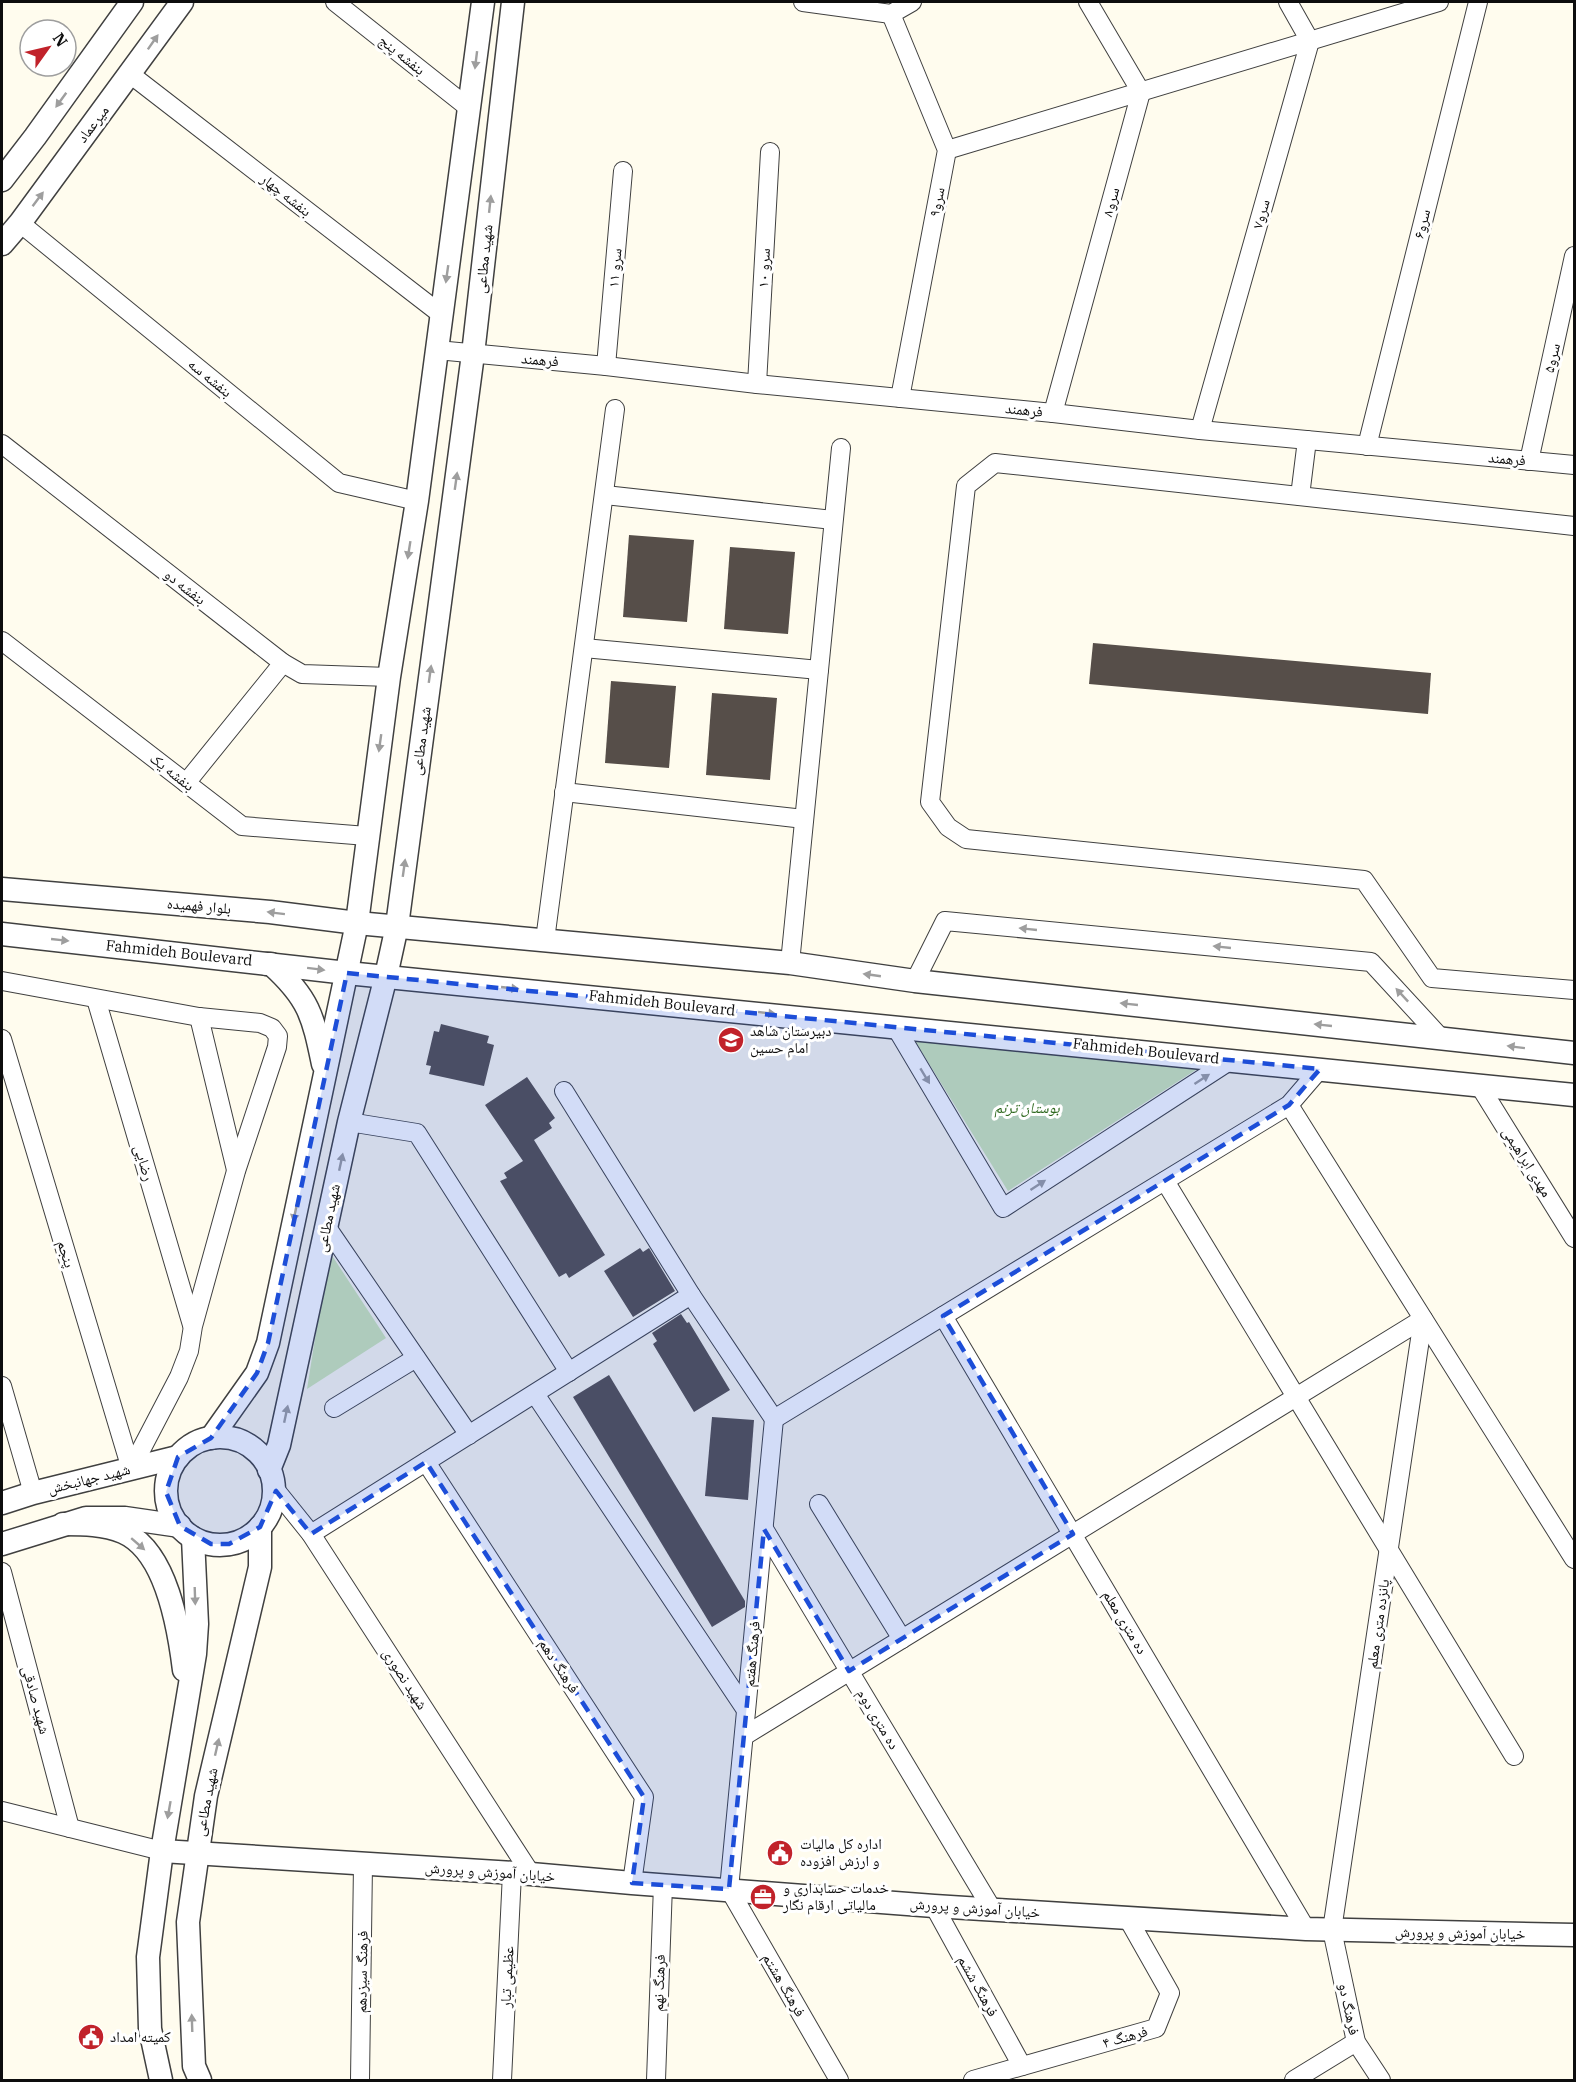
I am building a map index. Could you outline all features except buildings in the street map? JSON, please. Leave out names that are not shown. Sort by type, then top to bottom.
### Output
[{"type":"street","points":[[2,180],[132,2]]},
{"type":"street","name":"میرعماد","points":[[2,244],[20,223],[182,2]]},
{"type":"street","name":"بنفشه پنج","points":[[335,2],[470,109]]},
{"type":"street","points":[[211,1438],[257,1373],[268,1342],[357,923],[390,677],[417,501],[483,2]]},
{"type":"street","name":"شهید مطاعی","points":[[272,1479],[349,1122],[397,926],[473,354],[513,2]]},
{"type":"street","points":[[803,2],[891,14],[912,2]]},
{"type":"street","points":[[1088,2],[1142,92]]},
{"type":"street","points":[[1288,2],[1310,41]]},
{"type":"street","points":[[891,14],[947,150],[1439,2]]},
{"type":"street","name":"سرو۶","points":[[1367,446],[1478,2]]},
{"type":"street","name":"سرو۷","points":[[1200,430],[1310,41]]},
{"type":"street","name":"بنفشه چهار","points":[[130,74],[442,315]]},
{"type":"street","name":"سرو۸","points":[[1053,413],[1142,92]]},
{"type":"street","name":"سرو۹","points":[[900,398],[947,150]]},
{"type":"street","name":"سرو ۱۰","points":[[757,384],[770,152]]},
{"type":"street","name":"۱۱ سرو","points":[[606,366],[623,171]]},
{"type":"street","name":"بنفشه سه","points":[[20,223],[339,483],[417,501]]},
{"type":"street","name":"سرو۵","points":[[1529,461],[1575,256]]},
{"type":"street","name":"فرهمند","points":[[437,350],[1200,430],[1575,465]]},
{"type":"street","points":[[545,940],[615,409]]},
{"type":"street","points":[[1300,496],[1307,440]]},
{"type":"street","name":"بنفشه دو","points":[[2,444],[283,663],[302,674],[390,677]]},
{"type":"street","points":[[790,963],[840,448]]},
{"type":"street","points":[[1575,526],[995,463],[966,486],[930,802],[948,827],[966,839],[1364,880],[1432,978],[1575,990]]},
{"type":"street","points":[[605,495],[833,520]]},
{"type":"street","name":"بنفشه یک","points":[[2,641],[242,826],[368,836]]},
{"type":"street","points":[[584,648],[819,670]]},
{"type":"street","points":[[186,783],[283,663]]},
{"type":"street","points":[[564,792],[804,819]]},
{"type":"street","name":"بلوار فهمیده","points":[[2,890],[270,912],[397,926]]},
{"type":"street","points":[[915,981],[945,921],[1371,962],[1441,1038]]},
{"type":"street","points":[[397,926],[790,963],[915,981],[1575,1053]]},
{"type":"street","name":"Fahmideh Boulevard","points":[[2,934],[347,973],[1575,1095]]},
{"type":"street","points":[[251,961],[271,964],[299,992],[314,1025],[324,1073]]},
{"type":"street","points":[[2,981],[199,1017],[260,1023],[272,1028],[278,1036],[277,1047],[236,1171],[192,1326],[189,1351],[179,1377],[131,1469]]},
{"type":"street","name":"رضایی","points":[[96,999],[192,1326]]},
{"type":"street","points":[[199,1017],[236,1171]]},
{"type":"street","points":[[895,1026],[1003,1208],[1231,1060]]},
{"type":"street","name":"پنجم","points":[[2,1039],[131,1469]]},
{"type":"street","points":[[564,1091],[691,1295],[774,1419],[1289,1105],[1320,1069]]},
{"type":"street","name":"مهدی ابراهیمی","points":[[1479,1085],[1575,1238]]},
{"type":"street","points":[[1289,1105],[1575,1559]]},
{"type":"street","points":[[349,1122],[417,1133],[569,1372]]},
{"type":"street","points":[[1165,1181],[1514,1756]]},
{"type":"street","points":[[326,1226],[469,1435]]},
{"type":"street","points":[[311,1534],[691,1295]]},
{"type":"street","name":"ده متری معلم","points":[[943,1316],[1306,1929]]},
{"type":"street","points":[[744,1736],[1423,1318]]},
{"type":"street","name":"پانزده متری معلم","points":[[1332,1930],[1423,1318]]},
{"type":"street","points":[[334,1408],[416,1358]]},
{"type":"street","points":[[2,1386],[33,1493]]},
{"type":"street","points":[[535,1394],[747,1710]]},
{"type":"street","name":"فرهنگ هفتم","points":[[729,1889],[774,1419]]},
{"type":"street","points":[[2,1544],[86,1518],[125,1518],[187,1532],[211,1544],[229,1544],[246,1539],[260,1527],[270,1509],[272,1479],[262,1457],[252,1448],[225,1437],[211,1438],[187,1448],[169,1474],[166,1492],[170,1510],[187,1532],[196,1624],[195,1654],[162,1851],[148,1957],[150,2030],[161,2080]]},
{"type":"street","name":"شهید جهانبخش","points":[[2,1503],[33,1493],[178,1458]]},
{"type":"street","name":"فرهنگ دهم","points":[[426,1462],[644,1797],[632,1883]]},
{"type":"street","name":"شهید نصوری","points":[[272,1479],[311,1534],[522,1873]]},
{"type":"street","points":[[819,1504],[902,1639]]},
{"type":"street","points":[[63,1524],[90,1524],[123,1532],[142,1545],[152,1559],[168,1594],[177,1622],[183,1656],[187,1705]]},
{"type":"street","name":"شهید مطاعی","points":[[200,2080],[194,2066],[188,1922],[206,1796],[260,1567],[260,1527]]},
{"type":"street","name":"ده متری دوم","points":[[764,1529],[992,1909]]},
{"type":"street","name":"شهید صادقی","points":[[2,1572],[70,1828]]},
{"type":"street","points":[[2,1810],[162,1851]]},
{"type":"street","name":"خیابان آموزش و پرورش","points":[[162,1851],[522,1873],[934,1906],[1306,1929],[1575,1935]]},
{"type":"street","name":"فرهنگ سیزدهم","points":[[360,2080],[363,1864]]},
{"type":"street","name":"عظیمی تبار","points":[[502,2080],[522,1873]]},
{"type":"street","name":"فرهنگ نهم","points":[[656,2080],[663,1885]]},
{"type":"street","name":"فرهنگ هشتم","points":[[729,1889],[839,2080]]},
{"type":"street","name":"فرهنگ ششم","points":[[934,1906],[1022,2066]]},
{"type":"street","name":"فرهنگ ۴","points":[[973,2080],[1156,2028],[1170,1993],[1127,1917]]},
{"type":"street","name":"فرهنگ دو","points":[[1332,1930],[1356,2042],[1381,2080]]},
{"type":"street","points":[[1294,2080],[1356,2042]]},
{"type":"highlighted area","points":[[347,973],[1320,1069],[1289,1105],[943,1316],[1073,1534],[849,1671],[764,1529],[729,1889],[632,1883],[644,1797],[426,1462],[311,1534],[276,1491],[260,1527],[229,1544],[211,1544],[180,1526],[166,1492],[178,1457],[211,1438],[257,1373],[268,1343]]},
{"type":"green space","name":"بوستان ترنم","points":[[913,1038],[1202,1066],[1008,1191]]},
{"type":"green space","points":[[329,1251],[386,1338],[307,1389]]},
{"type":"place","name":"دبیرستان شاهد امام حسین","points":[[731,1040]]},
{"type":"place","name":"اداره کل مالیات و ارزش افزوده","points":[[780,1853]]},
{"type":"place","name":"خدمات حسابداری و مالیاتی ارقام نگار","points":[[763,1897]]},
{"type":"place","name":"کمیته امداد","points":[[91,2037]]}]
